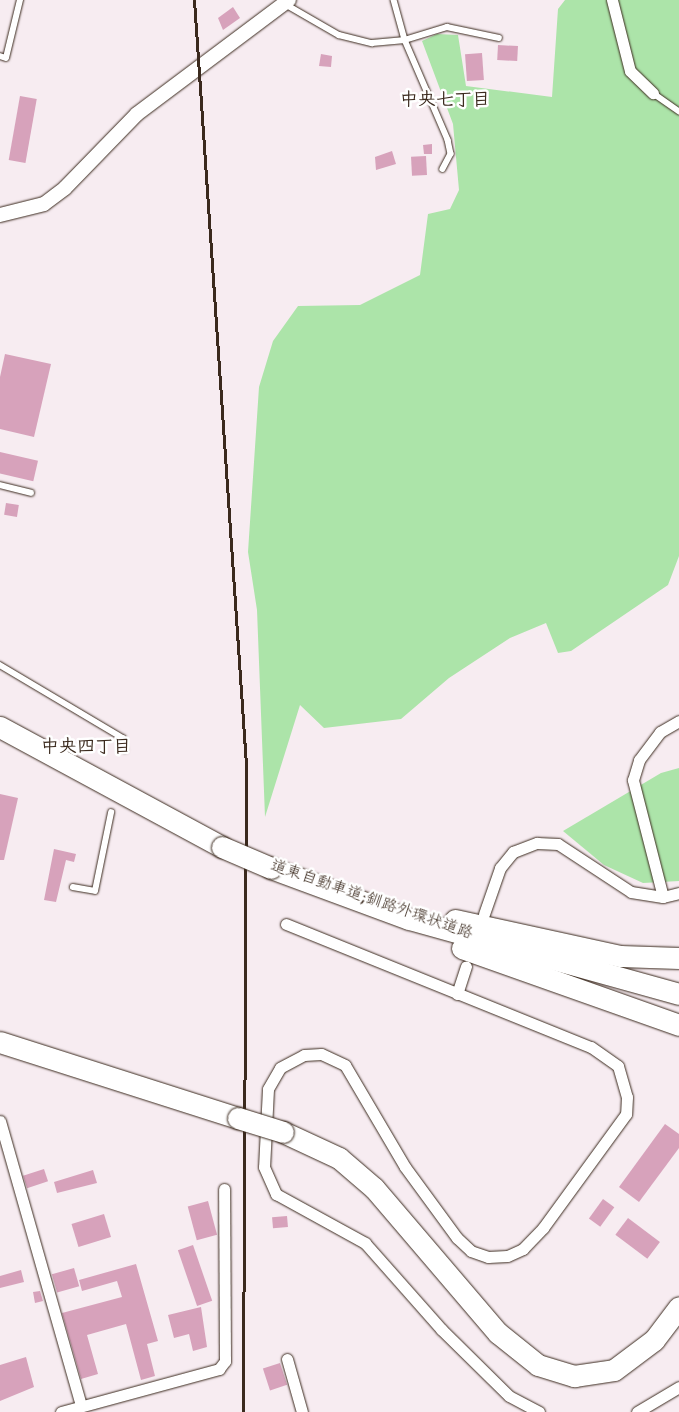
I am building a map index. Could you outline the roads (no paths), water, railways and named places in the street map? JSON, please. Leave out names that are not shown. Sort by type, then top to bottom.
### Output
[{"type":"highway","name":"道東自動車道;釧路外環状道路","points":[[0,717],[223,841]]},
{"type":"highway","name":"道東自動車道;釧路外環状道路","points":[[0,727],[223,841],[272,862],[411,910],[548,952],[679,984]]},
{"type":"highway","name":"道東自動車道;釧路外環状道路","points":[[272,862],[316,886],[483,942],[679,994]]},
{"type":"highway","points":[[316,886],[368,913],[576,992],[679,1025]]},
{"type":"highway","points":[[411,910],[620,956],[679,958]]},
{"type":"highway","points":[[0,1042],[237,1122]]},
{"type":"highway","points":[[0,1049],[281,1136],[340,1158],[374,1188],[498,1333],[538,1365],[574,1376],[614,1370],[654,1340],[679,1307]]},
{"type":"highway","points":[[281,1136],[335,1165],[368,1192],[492,1337],[534,1372],[573,1384],[617,1376],[661,1348],[679,1325]]},
{"type":"street","points":[[612,0],[630,71],[653,93]]},
{"type":"street","points":[[0,215],[44,204],[65,188],[137,114],[287,2]]},
{"type":"street","points":[[663,897],[633,780],[639,760],[660,732],[679,721]]},
{"type":"street","points":[[484,914],[500,868],[512,852],[537,843],[558,844],[631,892],[663,897],[679,893]]},
{"type":"street","points":[[286,924],[591,1047],[609,1057],[625,1080],[626,1114],[523,1249],[488,1257],[471,1251],[457,1238],[405,1166],[353,1073],[329,1056],[304,1055],[274,1077],[268,1089],[264,1167],[276,1194],[365,1243],[441,1329],[502,1389],[539,1412]]},
{"type":"street","points":[[457,994],[466,966]]},
{"type":"street","points":[[0,1121],[81,1406]]},
{"type":"street","points":[[61,1412],[219,1369],[225,1361],[224,1189]]},
{"type":"street","points":[[287,1359],[302,1412]]},
{"type":"street","points":[[637,1412],[679,1387]]},
{"type":"lane","points":[[0,56],[6,58],[20,0]]},
{"type":"lane","points":[[394,0],[405,40],[448,140],[451,154],[443,169]]},
{"type":"lane","points":[[287,2],[339,35],[372,43],[405,40],[447,27],[499,38]]},
{"type":"lane","points":[[653,93],[679,110]]},
{"type":"lane","points":[[0,485],[31,493]]},
{"type":"lane","points":[[0,665],[123,738],[125,750]]},
{"type":"lane","points":[[73,887],[95,891],[111,813]]},
{"type":"railway","points":[[194,0],[246,765],[243,1412]]},
{"type":"district","name":"中央七丁目","points":[[445,102]]},
{"type":"district","name":"中央四丁目","points":[[86,749]]}]
